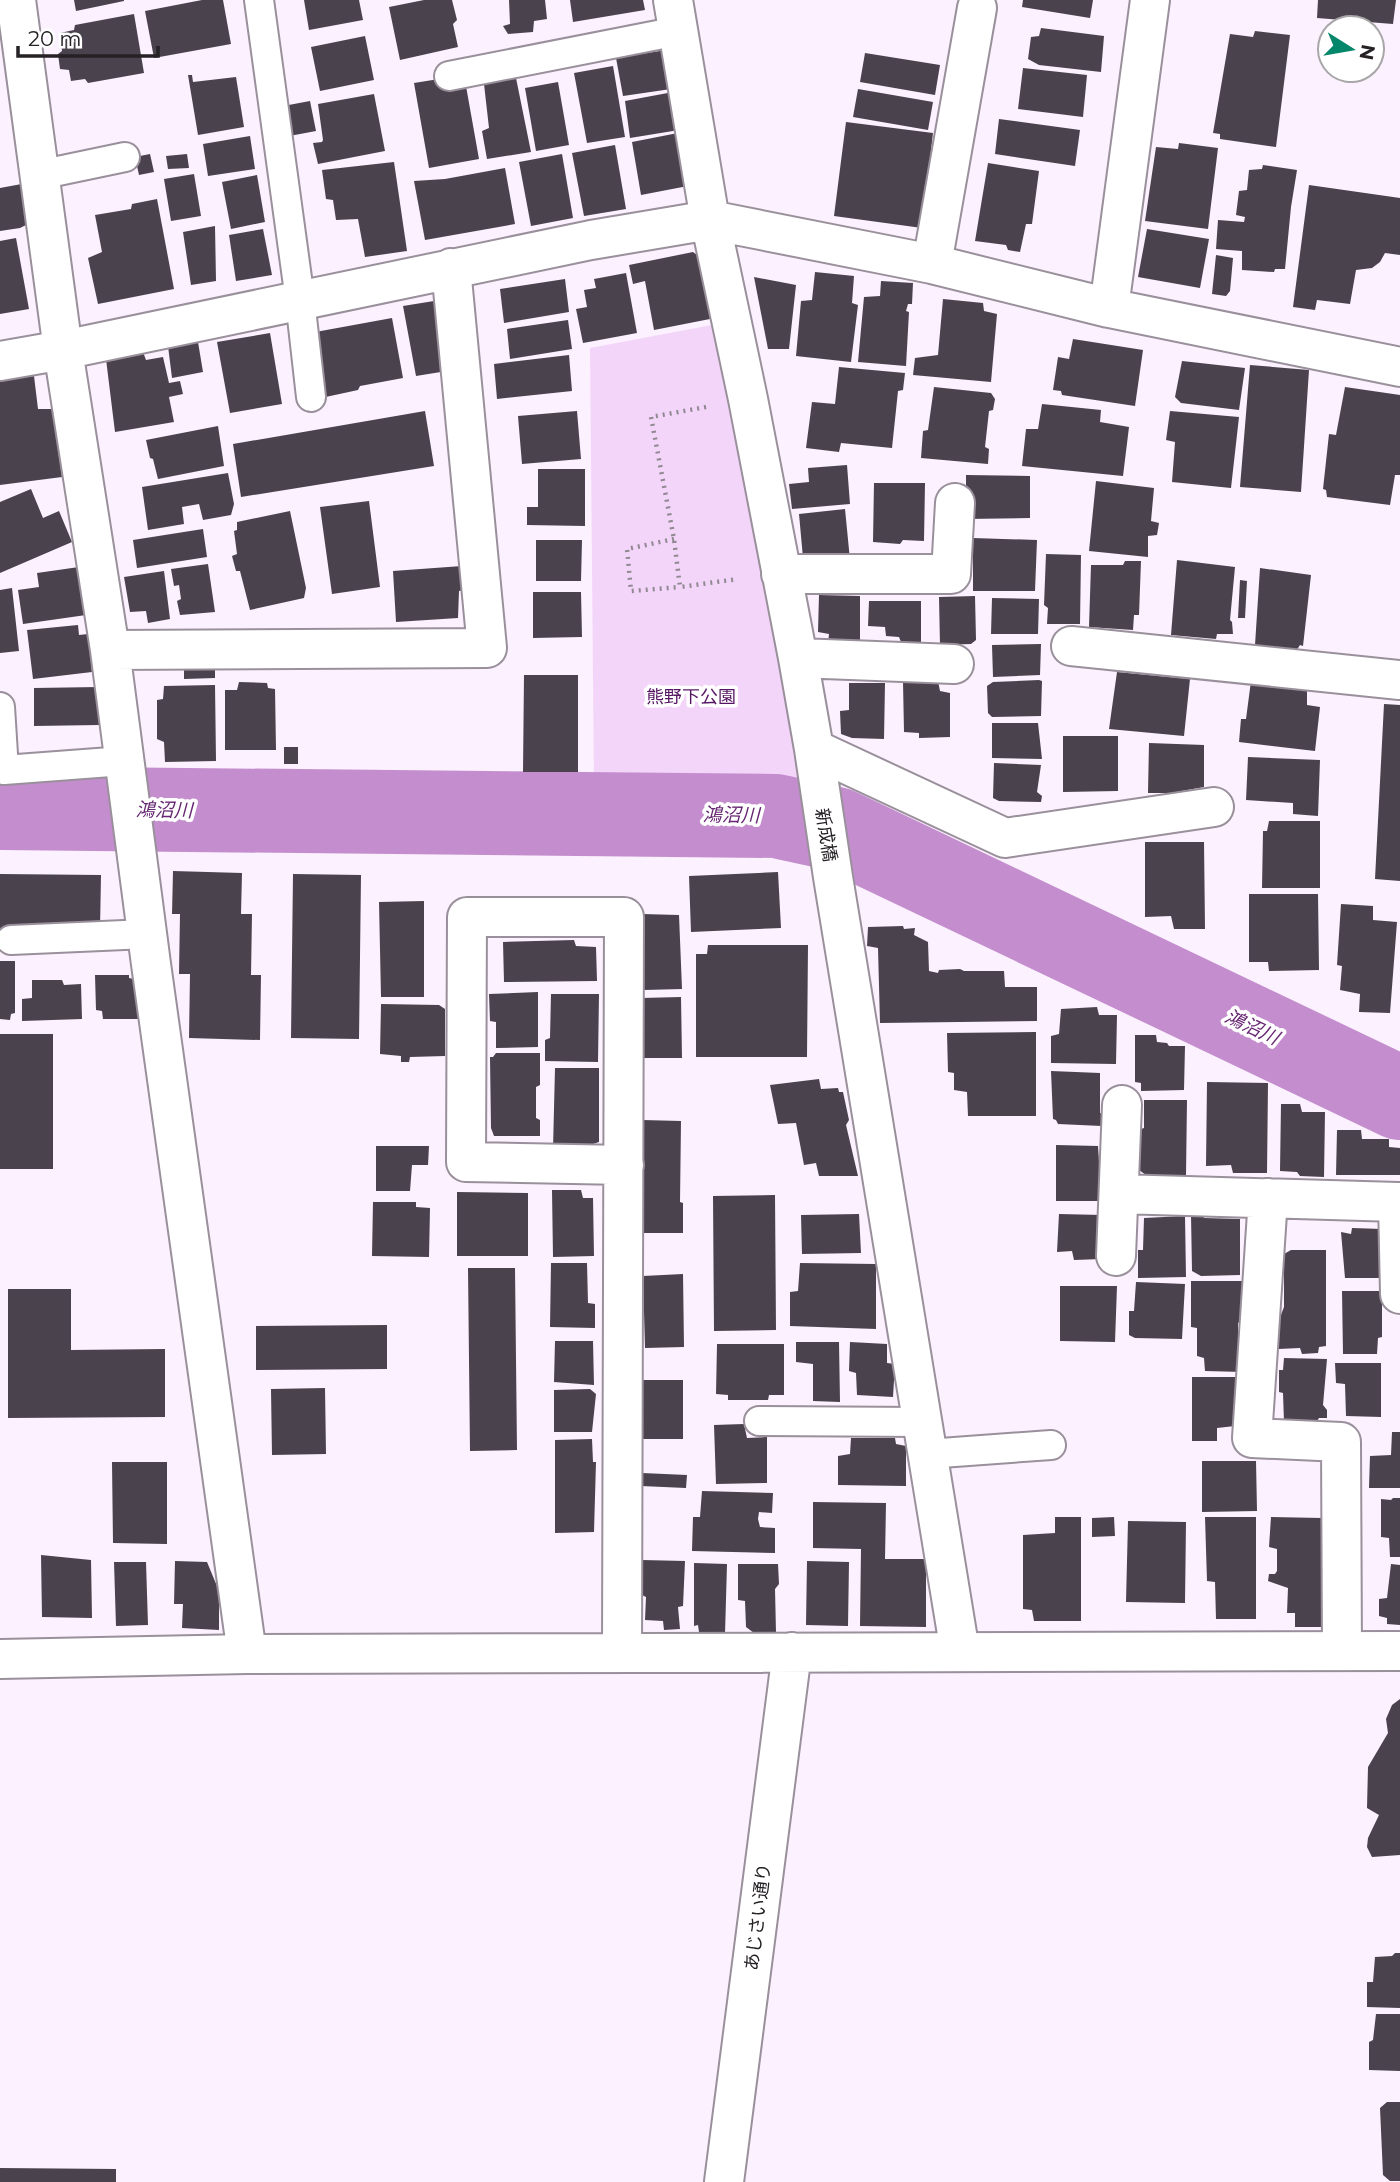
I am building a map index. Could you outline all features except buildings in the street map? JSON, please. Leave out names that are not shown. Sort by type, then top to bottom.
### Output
[{"type":"street","points":[[16,0],[64,350],[110,650],[247,1654]]},
{"type":"street","points":[[1109,308],[1150,0]]},
{"type":"street","points":[[932,264],[977,8]]},
{"type":"street","name":"新成橋","points":[[676,15],[710,220],[748,399],[814,749],[960,1652]]},
{"type":"street","points":[[0,361],[591,240],[710,220],[932,264],[1109,308],[1400,367]]},
{"type":"street","points":[[110,650],[488,648],[451,268]]},
{"type":"street","points":[[781,574],[951,574],[955,503]]},
{"type":"street","points":[[1071,646],[1400,680]]},
{"type":"street","points":[[798,658],[954,664]]},
{"type":"street","points":[[814,749],[1005,838],[1214,807]]},
{"type":"street","points":[[622,1653],[624,1165],[624,917],[467,917],[466,1162],[624,1165]]},
{"type":"street","points":[[1116,1256],[1122,1105]]},
{"type":"street","points":[[1119,1194],[1398,1202],[1400,1294]]},
{"type":"street","points":[[1268,1198],[1252,1438],[1341,1443],[1342,1651]]},
{"type":"street","points":[[0,1659],[247,1654],[1400,1651]]},
{"type":"street","name":"あじさい通り","points":[[724,2182],[792,1652]]},
{"type":"lane","points":[[259,0],[311,397]]},
{"type":"lane","points":[[449,76],[676,15]]},
{"type":"lane","points":[[39,175],[125,157]]},
{"type":"lane","points":[[0,707],[4,770],[127,777]]},
{"type":"lane","points":[[11,940],[147,934]]},
{"type":"lane","points":[[759,1421],[925,1438],[1051,1445]]},
{"type":"path","points":[[680,587],[652,417],[748,399]]},
{"type":"path","points":[[674,539],[627,549],[631,591],[781,574]]},
{"type":"green space","name":"熊野下公園","points":[[717,324],[813,810],[776,802],[594,788],[590,348]]},
{"type":"waterway","name":"鴻沼川","points":[[0,808],[776,816],[836,829],[1400,1098]]}]
